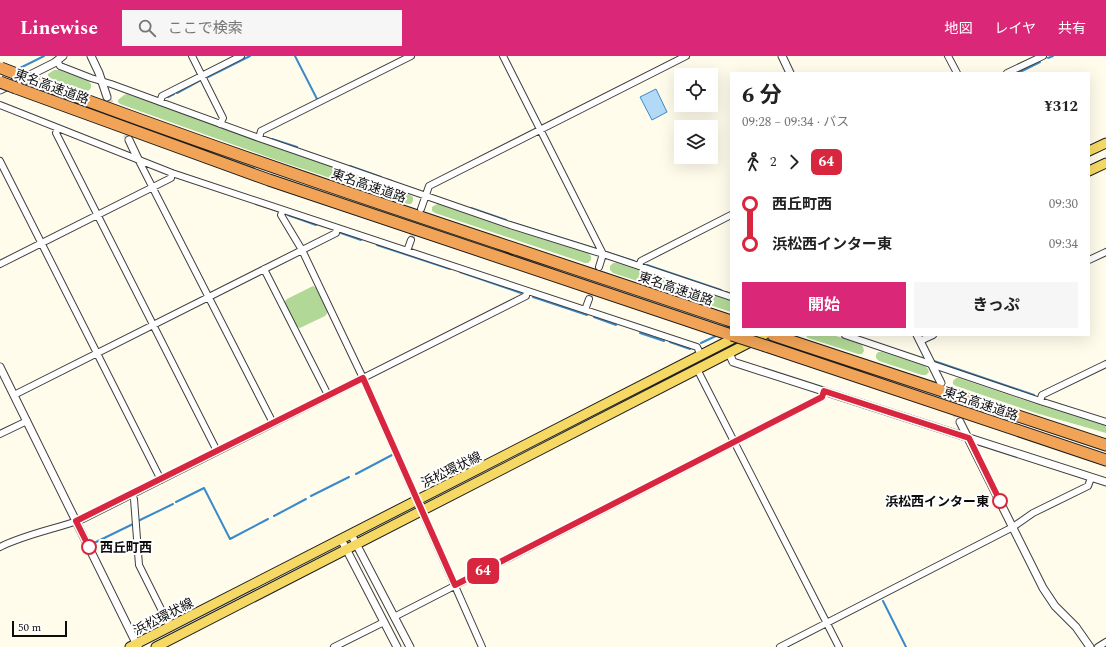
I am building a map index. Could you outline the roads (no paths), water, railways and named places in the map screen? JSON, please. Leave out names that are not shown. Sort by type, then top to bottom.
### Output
[{"type":"highway","name":"東名高速道路","points":[[1,68],[109,109],[273,167],[730,321]]},
{"type":"highway","name":"東名高速道路","points":[[0,82],[269,180],[730,334]]},
{"type":"highway","name":"東名高速道路","points":[[739,336],[765,340],[1106,460]]},
{"type":"highway","name":"東名高速道路","points":[[778,336],[1106,445]]},
{"type":"highway","points":[[1034,420],[1106,442]]},
{"type":"main road","points":[[1090,151],[1106,143]]},
{"type":"main road","points":[[1090,171],[1106,163]]},
{"type":"main road","name":"浜松環状線","points":[[135,646],[739,336]]},
{"type":"main road","name":"浜松環状線","points":[[156,647],[728,353],[765,340]]},
{"type":"street","points":[[0,90],[63,56]]},
{"type":"street","points":[[91,56],[107,97]]},
{"type":"street","points":[[192,56],[223,118],[220,124]]},
{"type":"street","points":[[160,102],[162,96],[241,56]]},
{"type":"street","points":[[259,138],[261,131],[411,56]]},
{"type":"street","points":[[503,56],[603,254],[599,267]]},
{"type":"street","points":[[421,209],[429,186],[686,56]]},
{"type":"street","points":[[782,56],[790,72]]},
{"type":"street","points":[[948,56],[956,72]]},
{"type":"street","points":[[1009,72],[1042,56]]},
{"type":"street","points":[[56,61],[60,66],[259,138],[507,224],[603,254],[730,297]]},
{"type":"street","points":[[0,106],[172,172],[697,347],[701,355]]},
{"type":"street","points":[[58,128],[56,133],[218,451]]},
{"type":"street","points":[[129,140],[273,423]]},
{"type":"street","points":[[0,161],[161,480]]},
{"type":"street","points":[[0,264],[171,178],[172,172]]},
{"type":"street","points":[[283,210],[281,215],[302,250],[363,378],[482,647]]},
{"type":"street","points":[[639,266],[641,261],[730,216]]},
{"type":"street","points":[[14,395],[336,233],[338,228]]},
{"type":"street","points":[[407,251],[411,240]]},
{"type":"street","points":[[1090,260],[1106,252]]},
{"type":"street","points":[[264,269],[328,395]]},
{"type":"street","points":[[0,547],[76,521],[161,480],[526,296],[527,291]]},
{"type":"street","points":[[585,310],[589,299]]},
{"type":"street","points":[[848,336],[1106,422]]},
{"type":"street","points":[[919,338],[941,383]]},
{"type":"street","points":[[728,353],[733,362],[1106,482]]},
{"type":"street","points":[[1040,401],[1042,395],[1106,364]]},
{"type":"street","points":[[0,367],[76,521],[135,646]]},
{"type":"street","points":[[697,369],[839,647]]},
{"type":"street","points":[[394,617],[822,397],[824,391]]},
{"type":"street","points":[[0,434],[26,421]]},
{"type":"street","points":[[960,422],[1048,598],[1076,628],[1090,647]]},
{"type":"street","points":[[780,647],[1013,527],[1033,513],[1088,486],[1091,478]]},
{"type":"street","points":[[131,494],[134,499],[139,565],[170,627]]},
{"type":"street","points":[[351,534],[410,647]]},
{"type":"street","points":[[341,539],[397,647]]},
{"type":"street","points":[[334,647],[384,622]]},
{"type":"street","points":[[1098,647],[1105,644]]},
{"type":"water","points":[[656,89],[667,112],[652,120],[640,97]]},
{"type":"waterway","points":[[16,70],[44,56]]},
{"type":"waterway","points":[[208,77],[250,56]]},
{"type":"waterway","points":[[295,56],[317,99]]},
{"type":"waterway","points":[[1048,58],[1053,56]]},
{"type":"waterway","points":[[1020,72],[1040,62]]},
{"type":"waterway","points":[[177,93],[199,81]]},
{"type":"waterway","points":[[168,97],[174,94]]},
{"type":"waterway","points":[[272,139],[297,147]]},
{"type":"waterway","points":[[350,166],[381,177]]},
{"type":"waterway","points":[[386,179],[392,181]]},
{"type":"waterway","points":[[471,208],[506,220]]},
{"type":"waterway","points":[[288,215],[316,225]]},
{"type":"waterway","points":[[510,222],[593,248]]},
{"type":"waterway","points":[[341,233],[361,240]]},
{"type":"waterway","points":[[377,245],[450,269]]},
{"type":"waterway","points":[[606,252],[634,261]]},
{"type":"waterway","points":[[647,265],[721,290]]},
{"type":"waterway","points":[[460,272],[521,293]]},
{"type":"waterway","points":[[726,292],[730,294]]},
{"type":"waterway","points":[[533,297],[587,315]]},
{"type":"waterway","points":[[594,317],[616,325]]},
{"type":"waterway","points":[[640,333],[664,341]]},
{"type":"waterway","points":[[701,343],[718,335]]},
{"type":"waterway","points":[[670,342],[690,349]]},
{"type":"waterway","points":[[934,361],[1034,395]]},
{"type":"waterway","points":[[356,474],[392,455]]},
{"type":"waterway","points":[[311,496],[349,477]]},
{"type":"waterway","points":[[176,502],[204,488],[230,539],[268,519]]},
{"type":"waterway","points":[[274,516],[306,499]]},
{"type":"waterway","points":[[138,521],[173,504]]},
{"type":"waterway","points":[[94,543],[133,524]]},
{"type":"waterway","points":[[883,601],[906,647]]},
{"type":"tunnel","points":[[107,97],[129,140]]},
{"type":"tunnel","points":[[411,240],[419,214]]},
{"type":"tunnel","points":[[589,299],[597,275]]},
{"type":"tunnel","points":[[945,391],[960,422]]},
{"type":"place","name":"浜松西インター東","points":[[1000,501]]},
{"type":"place","name":"西丘町西","points":[[89,547]]}]
